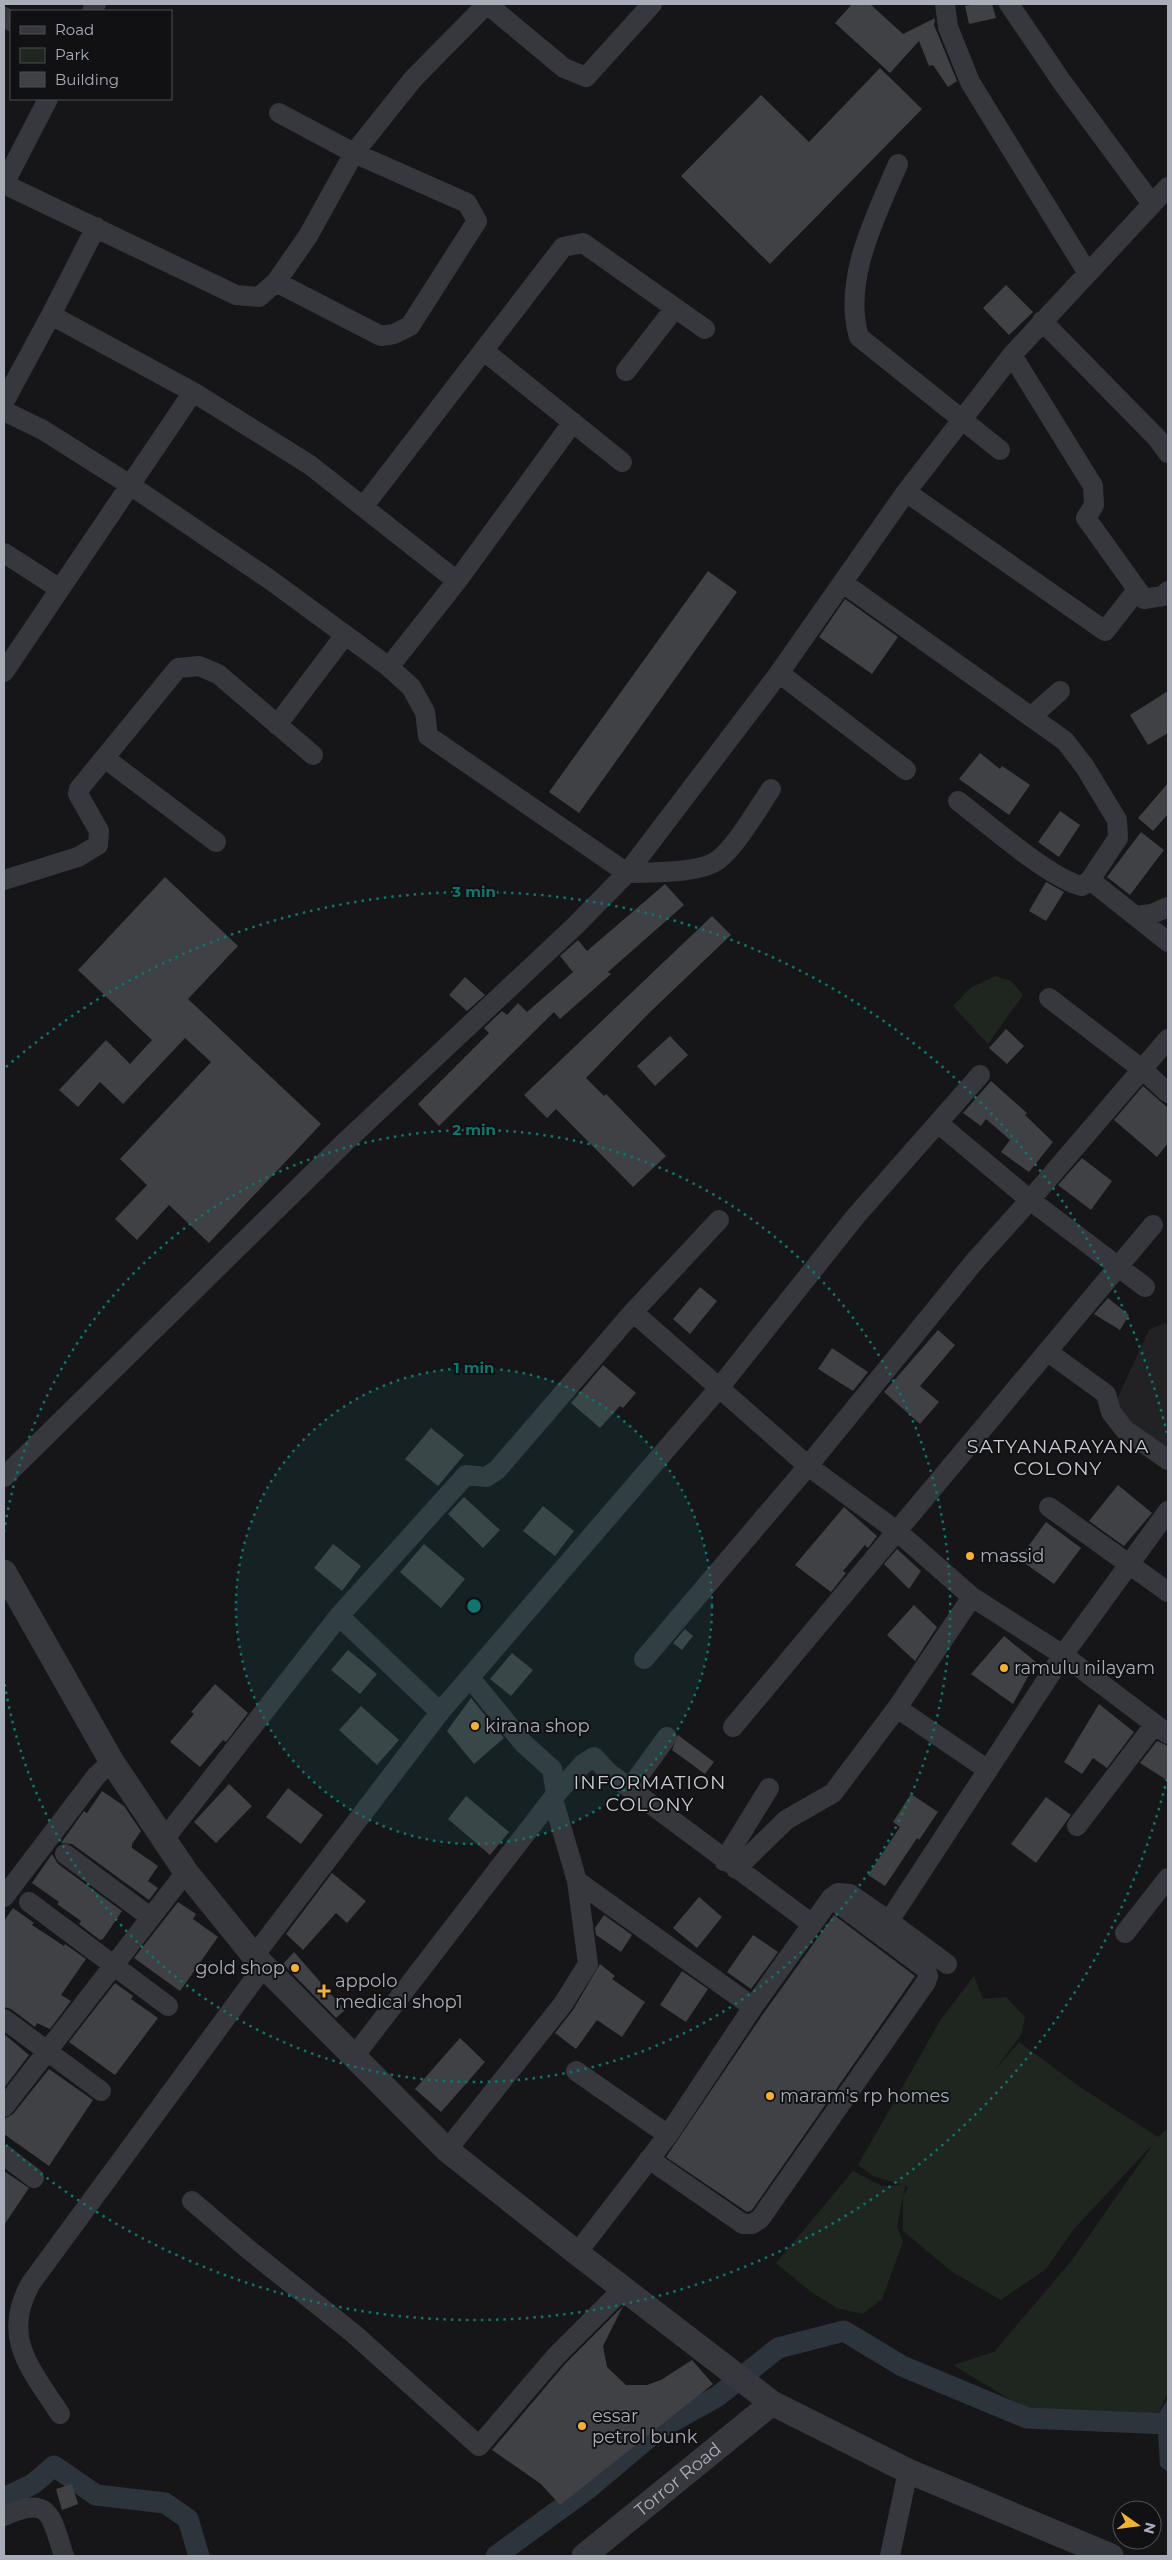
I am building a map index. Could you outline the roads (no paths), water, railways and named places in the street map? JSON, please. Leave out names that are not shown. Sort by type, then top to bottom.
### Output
[{"type":"street","points":[[47,100],[4,184],[236,295],[259,297],[276,282],[308,236],[354,153],[413,79],[487,4],[564,68],[586,77],[652,4]]},
{"type":"street","points":[[945,4],[948,27],[970,82],[1087,272]]},
{"type":"street","points":[[1009,4],[1062,82],[1152,204]]},
{"type":"street","points":[[276,282],[381,336],[394,334],[410,326],[477,221],[467,203],[354,153],[279,113]]},
{"type":"street","points":[[898,164],[868,240],[856,285],[854,318],[860,337],[1000,450]]},
{"type":"street","points":[[4,1477],[351,1136],[575,926],[627,873],[844,583],[906,492],[1012,354],[1168,187]]},
{"type":"street","points":[[4,402],[96,227]]},
{"type":"street","points":[[363,507],[564,247],[583,243],[705,329]]},
{"type":"street","points":[[626,371],[675,308]]},
{"type":"street","points":[[51,315],[193,392],[310,465],[457,580]]},
{"type":"street","points":[[1042,321],[1157,438],[1168,453]]},
{"type":"street","points":[[484,351],[622,462]]},
{"type":"street","points":[[1012,354],[1093,486],[1094,504],[1086,518],[1144,599],[1163,596],[1168,591]]},
{"type":"street","points":[[4,672],[193,392]]},
{"type":"street","points":[[4,411],[43,430],[130,485],[269,579],[345,634],[389,667],[411,687],[425,712],[428,736],[627,873],[693,869],[717,861],[746,826],[771,789]]},
{"type":"street","points":[[389,667],[457,580],[573,422]]},
{"type":"street","points":[[906,492],[1104,630],[1137,590]]},
{"type":"street","points":[[4,552],[60,589]]},
{"type":"street","points":[[844,583],[1064,740],[1085,767],[1117,820],[1118,838],[1090,880],[1082,886],[1072,884],[1054,874],[958,801]]},
{"type":"street","points":[[277,725],[345,634]]},
{"type":"street","points":[[4,880],[78,857],[98,845],[99,830],[78,794],[83,784],[106,759],[178,668],[199,666],[218,674],[313,755]]},
{"type":"street","points":[[778,673],[906,770]]},
{"type":"street","points":[[1032,716],[1060,691]]},
{"type":"street","points":[[106,759],[216,842]]},
{"type":"street","points":[[1090,880],[1168,942]]},
{"type":"street","points":[[1135,916],[1152,914],[1168,907]]},
{"type":"street","points":[[1049,998],[1143,1070],[1168,1092]]},
{"type":"street","points":[[644,1659],[808,1466],[974,1262],[1030,1200],[1168,1039]]},
{"type":"street","points":[[60,2414],[22,2354],[18,2320],[21,2301],[31,2283],[259,1961],[440,1712],[719,1388],[855,1217],[980,1075]]},
{"type":"street","points":[[938,1123],[1030,1200],[1145,1287]]},
{"type":"street","points":[[165,1838],[339,1616],[466,1475],[486,1477],[497,1470],[634,1312],[719,1220]]},
{"type":"street","points":[[733,1727],[1153,1225]]},
{"type":"street","points":[[634,1312],[808,1466],[898,1532],[972,1597],[1063,1655],[1162,1729],[1077,1826]]},
{"type":"street","points":[[1048,1352],[1106,1394],[1111,1412],[1125,1430],[1168,1460]]},
{"type":"street","points":[[1049,1507],[1168,1592]]},
{"type":"street","points":[[889,1921],[1063,1655],[1168,1511]]},
{"type":"street","points":[[4,1572],[112,1762],[165,1838],[186,1872],[259,1961],[355,2055],[447,2150],[772,2403],[908,2471],[1111,2556]]},
{"type":"street","points":[[730,1865],[786,1820],[833,1793],[897,1708],[972,1597]]},
{"type":"street","points":[[339,1616],[440,1712]]},
{"type":"street","points":[[447,2150],[563,2004],[588,1964],[577,1881],[554,1797],[552,1769],[524,1744],[470,1679]]},
{"type":"street","points":[[897,1708],[988,1770]]},
{"type":"street","points":[[630,1788],[667,1737]]},
{"type":"street","points":[[355,2055],[554,1797],[583,1764],[594,1757],[609,1773],[730,1865],[812,1924]]},
{"type":"street","points":[[4,1897],[97,1775],[112,1762]]},
{"type":"street","points":[[730,1865],[769,1788]]},
{"type":"street","points":[[65,1854],[150,1917]]},
{"type":"street","points":[[4,2107],[186,1872]]},
{"type":"street","points":[[1125,1933],[1168,1878]]},
{"type":"street","points":[[577,1881],[753,2007]]},
{"type":"street","points":[[577,2253],[668,2135],[753,2007],[831,1898],[844,1892],[850,1894],[947,1964]]},
{"type":"street","points":[[649,2159],[743,2224],[752,2224],[760,2219],[926,1982],[928,1976],[926,1969],[831,1898]]},
{"type":"street","points":[[28,1902],[168,2006]]},
{"type":"street","points":[[4,2019],[101,2091]]},
{"type":"street","points":[[576,2071],[668,2135]]},
{"type":"street","points":[[4,2155],[34,2178]]},
{"type":"street","points":[[192,2201],[248,2249],[354,2334],[480,2446],[556,2356],[624,2288]]},
{"type":"street","name":"Torror Road","points":[[584,2556],[772,2403]]},
{"type":"street","points":[[890,2556],[908,2471]]},
{"type":"street","points":[[4,2516],[24,2506],[33,2506],[47,2512],[52,2518],[64,2556]]},
{"type":"waterway","points":[[496,2556],[589,2488],[659,2429],[718,2396],[778,2348],[844,2331],[902,2366],[1027,2418],[1168,2424]]},
{"type":"waterway","points":[[4,2498],[33,2484],[54,2466],[96,2495],[165,2503],[188,2519],[199,2556]]},
{"type":"place","name":"massid","points":[[970,1556]]},
{"type":"place","name":"ramulu nilayam","points":[[1004,1668]]},
{"type":"place","name":"kirana shop","points":[[475,1726]]},
{"type":"place","name":"gold shop","points":[[295,1968]]},
{"type":"place","name":"appolo medical shop1","points":[[324,1991]]},
{"type":"place","name":"maram's rp homes","points":[[770,2096]]},
{"type":"place","name":"essar petrol bunk","points":[[582,2426]]},
{"type":"district","name":"SATYANARAYANA COLONY","points":[[1058,1457]]},
{"type":"district","name":"INFORMATION COLONY","points":[[650,1793]]}]
